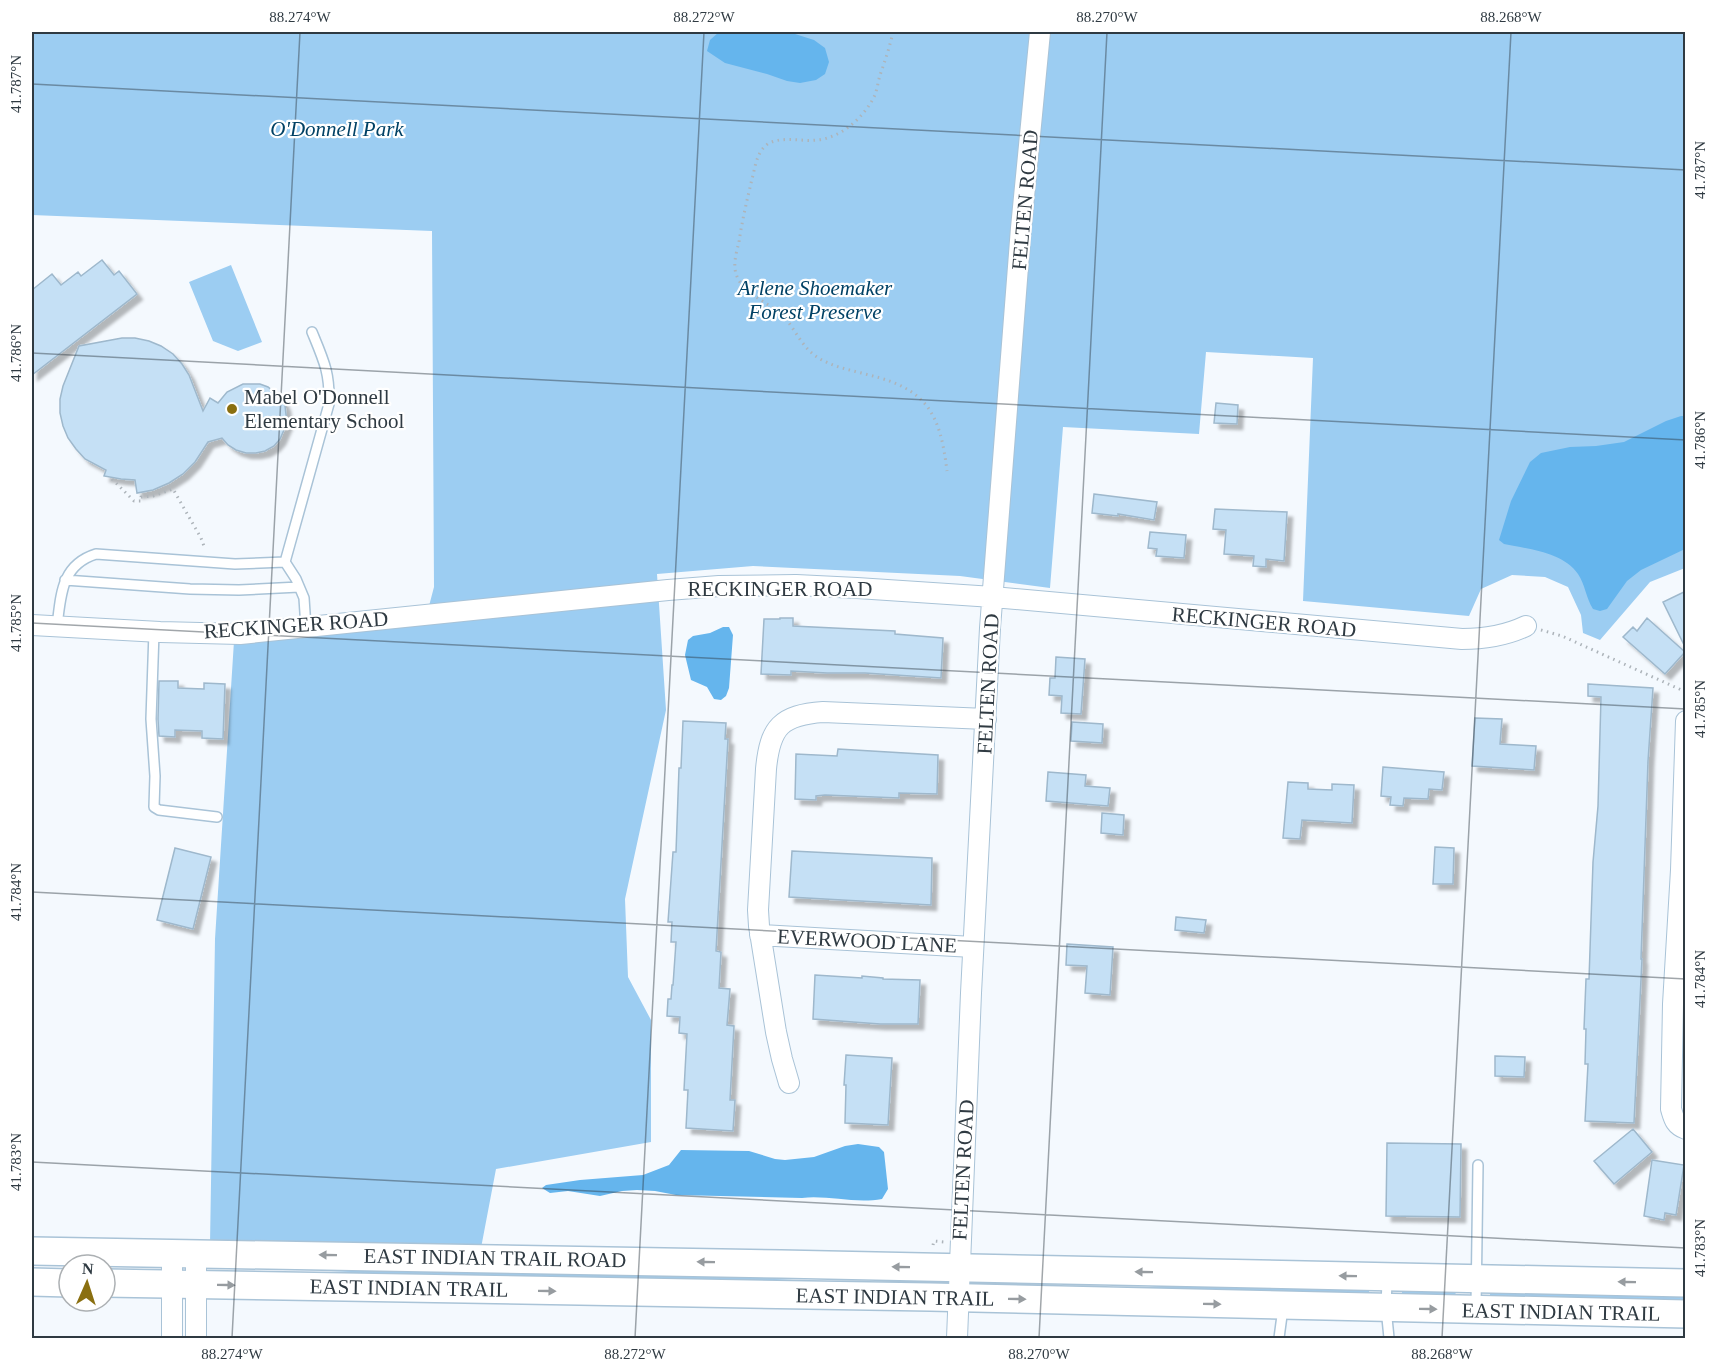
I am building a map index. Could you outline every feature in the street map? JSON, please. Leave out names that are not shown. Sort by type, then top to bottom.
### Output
[{"type":"main road","name":"EAST INDIAN TRAIL ROAD","points":[[32,1251],[959,1268]]},
{"type":"main road","name":"EAST INDIAN TRAIL","points":[[959,1268],[1686,1283]]},
{"type":"main road","points":[[32,1282],[57,1282]]},
{"type":"main road","name":"EAST INDIAN TRAIL","points":[[117,1283],[1686,1314]]},
{"type":"street","name":"FELTEN ROAD","points":[[957,1338],[974,947],[993,597],[1040,32]]},
{"type":"street","name":"RECKINGER ROAD","points":[[32,625],[240,634],[668,590],[719,586],[796,585],[993,597],[1462,639],[1500,636],[1526,626]]},
{"type":"street","name":"EVERWOOD LANE","points":[[789,1083],[776,1032],[758,910],[767,752],[779,727],[797,715],[823,712],[986,719]]},
{"type":"street","points":[[1686,721],[1683,904],[1673,1004],[1676,1100],[1674,1121],[1686,1129]]},
{"type":"street","name":"EVERWOOD LANE","points":[[760,935],[974,947]]},
{"type":"street","points":[[172,1338],[184,1285],[184,1253]]},
{"type":"street","points":[[184,1285],[196,1338]]},
{"type":"lane","points":[[306,628],[304,598],[285,562],[329,404],[327,368],[312,332]]},
{"type":"lane","points":[[57,627],[65,580],[77,563],[85,557],[96,554],[235,564],[285,562]]},
{"type":"lane","points":[[65,580],[190,589],[239,590],[299,587]]},
{"type":"lane","points":[[154,632],[151,719],[155,776],[154,807],[159,810],[217,817]]},
{"type":"lane","points":[[1476,1310],[1478,1165]]},
{"type":"lane","points":[[1387,1277],[1386,1308],[1389,1338]]},
{"type":"lane","points":[[1279,1338],[1283,1306]]},
{"type":"path","points":[[893,32],[874,97],[846,130],[824,140],[779,140],[768,144],[763,149],[758,158],[744,213],[735,267],[739,281],[746,289],[778,312],[809,351],[818,358],[837,366],[902,385],[928,405],[944,445],[947,471]]},
{"type":"path","points":[[112,479],[134,501],[141,501],[141,497],[153,496],[173,489],[206,551]]},
{"type":"path","points":[[1526,626],[1562,636],[1686,692]]},
{"type":"green space","name":"Arlene Shoemaker Forest Preserve","points":[[32,32],[1685,32],[1685,568],[1650,582],[1600,640],[1583,633],[1581,615],[1568,587],[1545,577],[1512,575],[1481,589],[1469,616],[1303,601],[1313,358],[1206,352],[1199,434],[1063,427],[1050,588],[960,576],[753,566],[657,574],[666,710],[625,899],[628,977],[651,1020],[651,1142],[496,1169],[481,1248],[210,1244],[215,939],[234,641],[424,625],[434,587],[432,231],[32,215]]},
{"type":"green space","points":[[231,265],[262,342],[238,351],[213,341],[189,282]]},
{"type":"green space","points":[[430,1267],[812,1278],[702,1284],[311,1273]]},
{"type":"green space","points":[[1218,1283],[1369,1286],[1369,1298],[1111,1289]]},
{"type":"green space","points":[[1402,1287],[1456,1288],[1455,1300],[1402,1299]]},
{"type":"green space","points":[[1490,1288],[1686,1293],[1685,1305],[1490,1300]]},
{"type":"shaded area","points":[[719,32],[795,34],[814,40],[825,48],[829,62],[825,74],[816,80],[800,83],[725,63],[707,51],[710,40]]},
{"type":"shaded area","points":[[1681,416],[1686,416],[1685,549],[1641,570],[1627,581],[1607,609],[1600,611],[1593,609],[1578,574],[1563,561],[1534,550],[1504,544],[1499,540],[1511,501],[1530,462],[1541,453],[1570,447],[1624,442]]},
{"type":"shaded area","points":[[723,627],[729,627],[733,635],[729,688],[726,696],[721,700],[714,699],[707,687],[691,680],[685,655],[688,640],[693,636],[710,633]]},
{"type":"shaded area","points":[[858,1144],[879,1147],[884,1152],[888,1189],[882,1199],[862,1201],[676,1195],[637,1190],[600,1196],[568,1191],[550,1193],[542,1188],[546,1185],[580,1180],[643,1175],[669,1165],[681,1150],[749,1151],[785,1160],[814,1157]]},
{"type":"building","points":[[102,260],[114,275],[119,271],[137,294],[32,375],[32,290],[52,274],[61,285],[78,272],[81,276]]},
{"type":"building","points":[[122,338],[149,341],[173,354],[189,375],[203,411],[210,398],[218,403],[227,392],[243,384],[260,384],[268,387],[281,398],[285,406],[287,423],[280,439],[274,446],[256,453],[236,450],[222,438],[208,442],[195,462],[183,474],[153,490],[137,493],[135,480],[104,476],[106,470],[85,459],[68,438],[60,413],[60,399],[79,346]]},
{"type":"building","points":[[1216,403],[1238,405],[1237,424],[1214,423]]},
{"type":"building","points":[[1094,494],[1157,502],[1154,520],[1118,514],[1118,516],[1092,513]]},
{"type":"building","points":[[1215,509],[1287,512],[1284,561],[1266,559],[1266,567],[1253,566],[1254,556],[1224,554],[1226,530],[1213,529]]},
{"type":"building","points":[[1150,532],[1186,535],[1184,558],[1156,556],[1157,549],[1148,548]]},
{"type":"building","points":[[1686,591],[1686,649],[1663,602]]},
{"type":"building","points":[[793,618],[793,626],[895,631],[895,634],[943,638],[941,678],[791,671],[791,675],[761,674],[764,619]]},
{"type":"building","points":[[1647,618],[1685,652],[1665,674],[1623,637],[1633,627],[1637,631]]},
{"type":"building","points":[[1056,657],[1085,659],[1081,714],[1061,713],[1062,696],[1049,695],[1050,678],[1055,678]]},
{"type":"building","points":[[159,681],[178,681],[178,688],[204,689],[204,683],[225,684],[223,739],[202,738],[202,731],[175,730],[175,737],[159,736]]},
{"type":"building","points":[[1588,684],[1653,688],[1648,761],[1634,1123],[1585,1121],[1588,1064],[1585,1064],[1586,1029],[1584,1029],[1586,979],[1589,979],[1593,862],[1598,806],[1601,697],[1588,696]]},
{"type":"building","points":[[1475,718],[1502,719],[1500,744],[1536,746],[1534,770],[1472,766]]},
{"type":"building","points":[[683,721],[726,723],[725,739],[728,739],[716,951],[721,952],[719,988],[730,989],[727,1025],[734,1026],[730,1100],[735,1100],[733,1131],[686,1128],[688,1090],[684,1090],[687,1034],[679,1033],[680,1017],[667,1016],[668,999],[671,999],[673,985],[676,942],[671,942],[672,922],[668,922],[673,852],[676,852]]},
{"type":"building","points":[[1072,722],[1103,724],[1102,743],[1071,741]]},
{"type":"building","points":[[838,749],[938,755],[937,794],[899,793],[899,798],[825,795],[816,796],[816,800],[795,799],[796,754],[837,756]]},
{"type":"building","points":[[1383,767],[1444,772],[1442,790],[1429,789],[1428,799],[1404,798],[1403,806],[1390,805],[1391,797],[1381,796]]},
{"type":"building","points":[[1048,772],[1086,775],[1085,786],[1110,788],[1108,806],[1046,801]]},
{"type":"building","points":[[1288,782],[1308,783],[1308,789],[1332,790],[1332,784],[1354,785],[1352,823],[1302,820],[1300,839],[1283,838]]},
{"type":"building","points":[[1102,813],[1124,815],[1123,835],[1101,833]]},
{"type":"building","points":[[1435,847],[1454,848],[1453,884],[1433,884]]},
{"type":"building","points":[[175,848],[211,857],[193,929],[157,920]]},
{"type":"building","points":[[792,851],[932,858],[931,905],[789,897]]},
{"type":"building","points":[[1176,917],[1206,920],[1204,933],[1175,930]]},
{"type":"building","points":[[1067,944],[1113,947],[1110,995],[1085,993],[1087,966],[1066,965]]},
{"type":"building","points":[[815,975],[920,980],[918,1024],[880,1024],[813,1019]]},
{"type":"building","points":[[846,1055],[892,1058],[888,1125],[845,1123]]},
{"type":"building","points":[[1495,1056],[1525,1057],[1524,1077],[1495,1076]]},
{"type":"building","points":[[1633,1129],[1652,1152],[1614,1184],[1594,1161]]},
{"type":"building","points":[[1387,1143],[1461,1144],[1460,1217],[1386,1216]]},
{"type":"building","points":[[1652,1160],[1684,1165],[1676,1215],[1665,1213],[1664,1220],[1644,1216]]},
{"type":"place","name":"Mabel O'Donnell Elementary School","points":[[232,409]]},
{"type":"park label","name":"O'Donnell Park","points":[[337,129]]}]
